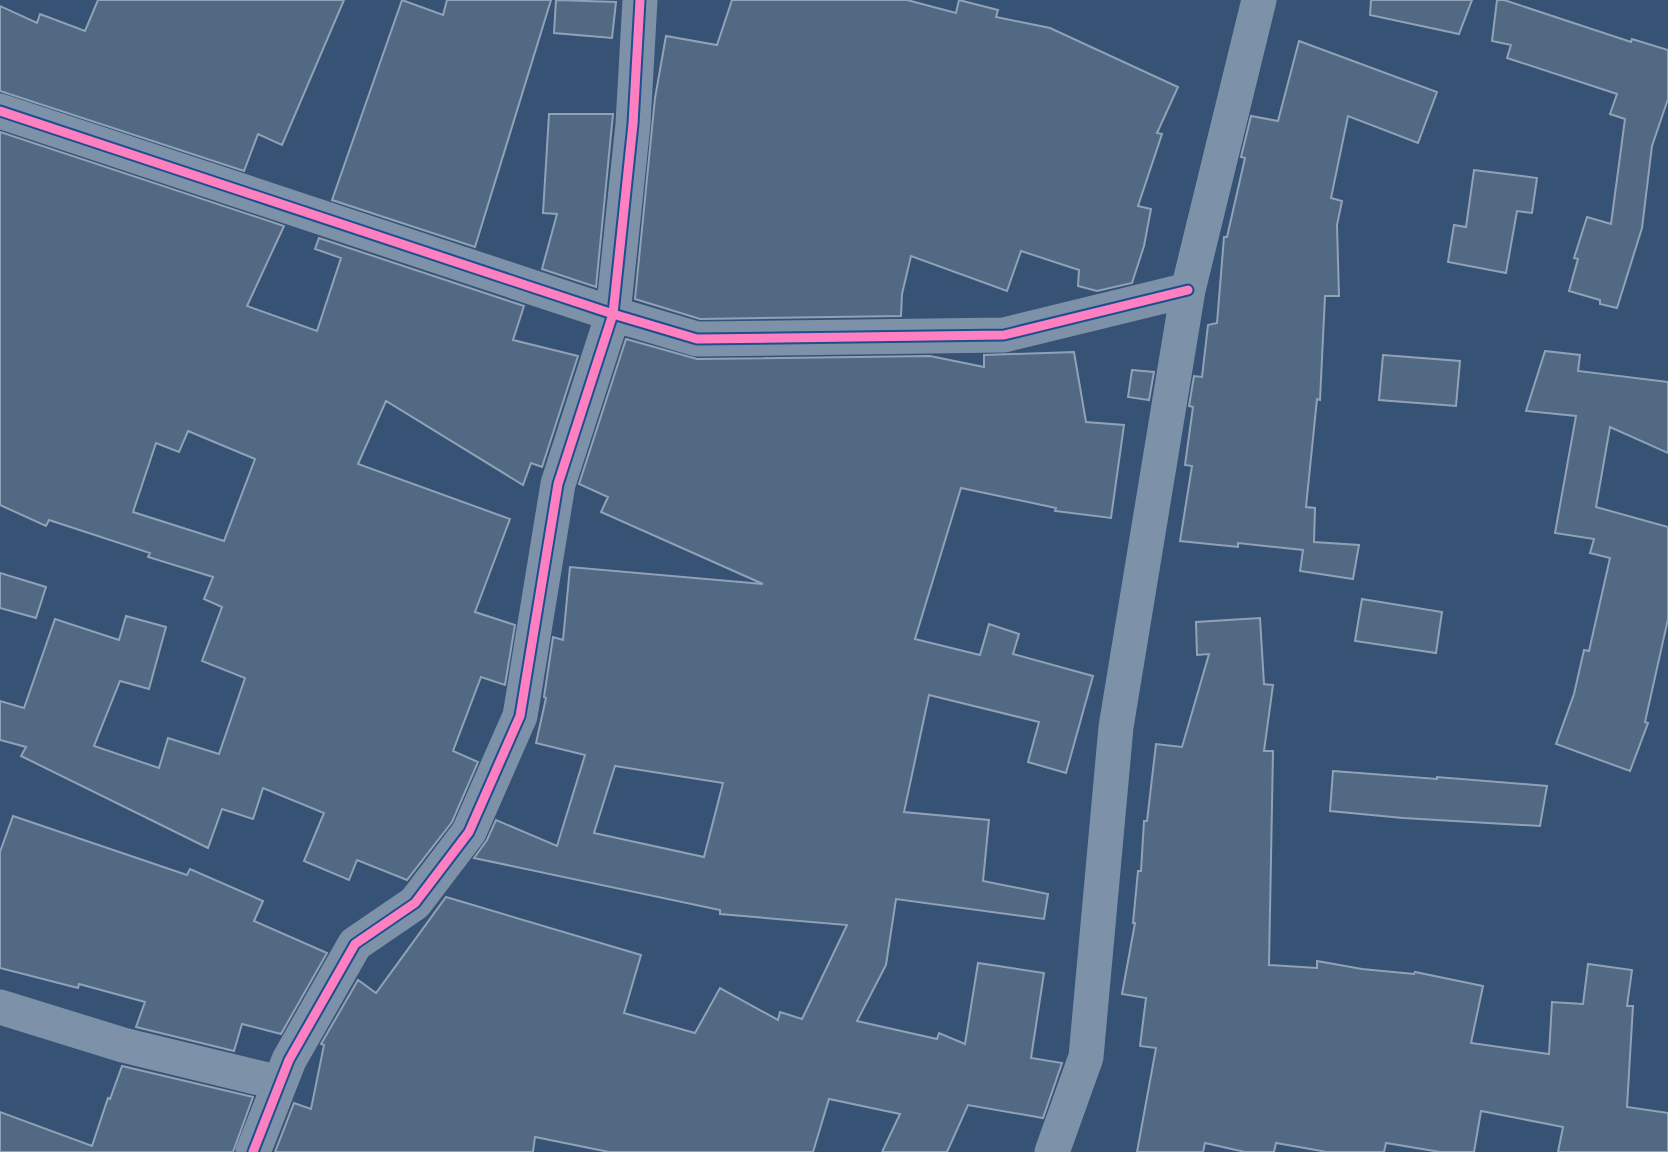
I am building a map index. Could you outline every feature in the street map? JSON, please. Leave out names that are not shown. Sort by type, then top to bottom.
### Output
[{"type":"street","points":[[253,1152],[289,1060],[355,944],[415,903],[469,832],[520,716],[558,484],[613,314],[633,124],[640,0]]},
{"type":"street","points":[[1052,1152],[1086,1056],[1116,727],[1188,290],[1259,0]]},
{"type":"street","points":[[0,111],[613,314],[697,339],[1004,335],[1188,290]]},
{"type":"street","points":[[0,1007],[123,1045],[280,1083]]},
{"type":"building","points":[[98,0],[344,0],[282,145],[258,134],[244,171],[0,91],[0,6],[37,23],[40,14],[85,31]]},
{"type":"building","points":[[402,0],[443,15],[447,0],[551,0],[475,247],[332,200]]},
{"type":"building","points":[[556,0],[616,2],[612,38],[554,33]]},
{"type":"building","points":[[732,0],[907,0],[956,13],[959,0],[998,10],[996,17],[1050,28],[1178,87],[1157,133],[1162,134],[1138,206],[1151,209],[1144,246],[1132,283],[1097,291],[1078,286],[1079,270],[1021,251],[1007,291],[911,256],[902,294],[901,316],[700,319],[635,299],[655,98],[666,36],[717,45]]},
{"type":"building","points":[[1371,0],[1472,0],[1459,34],[1370,15]]},
{"type":"building","points":[[1497,0],[1631,42],[1632,39],[1668,50],[1668,99],[1652,146],[1642,228],[1617,308],[1569,291],[1578,259],[1574,258],[1587,217],[1611,224],[1625,119],[1610,114],[1617,94],[1507,58],[1511,45],[1492,41]]},
{"type":"building","points":[[1299,41],[1437,92],[1418,143],[1348,116],[1331,198],[1342,201],[1337,225],[1339,296],[1325,296],[1320,400],[1317,399],[1306,507],[1315,508],[1314,542],[1359,545],[1353,579],[1300,571],[1303,550],[1238,543],[1238,547],[1180,541],[1192,466],[1185,465],[1193,407],[1189,406],[1194,376],[1202,377],[1208,325],[1217,323],[1224,237],[1227,237],[1245,158],[1241,157],[1251,116],[1278,121]]},
{"type":"building","points":[[549,114],[613,114],[596,287],[542,269],[557,214],[543,213]]},
{"type":"building","points":[[0,132],[284,226],[247,306],[317,331],[341,258],[315,249],[319,238],[524,306],[513,340],[578,356],[542,467],[531,463],[523,485],[386,401],[358,464],[510,519],[475,612],[515,625],[505,685],[481,677],[453,751],[478,762],[452,822],[407,880],[357,860],[349,880],[304,861],[324,813],[263,788],[253,819],[222,809],[208,848],[21,756],[26,747],[0,740],[0,701],[24,708],[55,619],[119,640],[126,616],[166,627],[149,689],[120,681],[94,746],[159,768],[168,738],[219,754],[245,678],[202,661],[222,607],[204,599],[213,577],[148,557],[150,553],[49,520],[46,526],[0,505]],"holes":[[[188,431],[255,459],[224,541],[133,512],[156,443],[179,452]]]},
{"type":"building","points":[[1474,170],[1537,178],[1532,213],[1517,211],[1506,273],[1448,262],[1454,225],[1466,227]]},
{"type":"building","points":[[626,339],[697,359],[930,356],[984,367],[984,355],[1074,352],[1086,422],[1124,425],[1111,518],[1055,511],[1056,508],[961,488],[915,639],[980,655],[989,624],[1019,634],[1013,654],[1093,676],[1066,773],[1028,762],[1039,722],[929,695],[904,812],[989,820],[983,881],[1048,894],[1044,919],[896,899],[886,965],[857,1021],[937,1039],[939,1033],[965,1044],[978,963],[1044,973],[1031,1058],[1062,1063],[1043,1118],[968,1105],[947,1152],[882,1152],[900,1114],[829,1099],[813,1152],[609,1152],[535,1137],[533,1152],[275,1152],[294,1103],[311,1109],[324,1045],[321,1044],[358,980],[376,993],[446,897],[641,955],[624,1013],[695,1033],[720,988],[778,1020],[780,1012],[802,1019],[847,925],[720,914],[720,910],[474,858],[487,840],[496,820],[557,846],[585,755],[536,743],[546,698],[544,697],[553,637],[563,640],[570,567],[763,584],[601,512],[608,497],[579,484]],"holes":[[[615,766],[723,783],[704,857],[594,833]]]},
{"type":"building","points":[[1545,351],[1580,355],[1578,371],[1668,382],[1668,453],[1610,427],[1596,507],[1668,527],[1668,619],[1645,722],[1648,723],[1630,771],[1556,744],[1574,694],[1584,650],[1589,651],[1610,558],[1590,553],[1594,539],[1555,533],[1576,416],[1526,411]]},
{"type":"building","points":[[1383,355],[1460,361],[1456,406],[1379,400]]},
{"type":"building","points":[[1132,370],[1154,372],[1149,400],[1128,397]]},
{"type":"building","points":[[0,573],[46,587],[36,618],[0,608]]},
{"type":"building","points":[[1362,599],[1442,612],[1436,653],[1355,641]]},
{"type":"building","points":[[1260,618],[1264,684],[1273,685],[1264,751],[1273,751],[1269,965],[1317,968],[1317,961],[1362,969],[1415,972],[1483,986],[1471,1043],[1549,1054],[1552,1002],[1583,1004],[1588,964],[1632,970],[1627,1006],[1633,1006],[1627,1107],[1668,1113],[1668,1152],[1558,1152],[1563,1127],[1481,1111],[1474,1152],[1440,1152],[1386,1143],[1384,1152],[1327,1152],[1276,1143],[1274,1152],[1245,1152],[1205,1143],[1203,1152],[1137,1152],[1156,1048],[1140,1046],[1146,998],[1122,994],[1135,923],[1138,871],[1141,871],[1144,821],[1147,821],[1156,744],[1182,747],[1209,654],[1197,655],[1196,622]]},
{"type":"building","points":[[1333,771],[1547,786],[1540,826],[1403,818],[1330,811]]},
{"type":"building","points":[[13,816],[187,875],[190,869],[263,901],[254,921],[327,953],[281,1034],[242,1024],[234,1051],[136,1027],[145,1002],[79,984],[78,988],[0,968],[0,852]]},
{"type":"building","points":[[122,1066],[253,1097],[233,1152],[0,1152],[0,1112],[92,1146]]},
{"type":"cycle path","points":[[253,1152],[289,1060],[355,944],[415,903],[469,832],[520,716],[558,484],[613,314],[633,124],[640,0]]},
{"type":"cycle path","points":[[0,111],[613,314],[697,339],[1004,335],[1188,290]]}]
